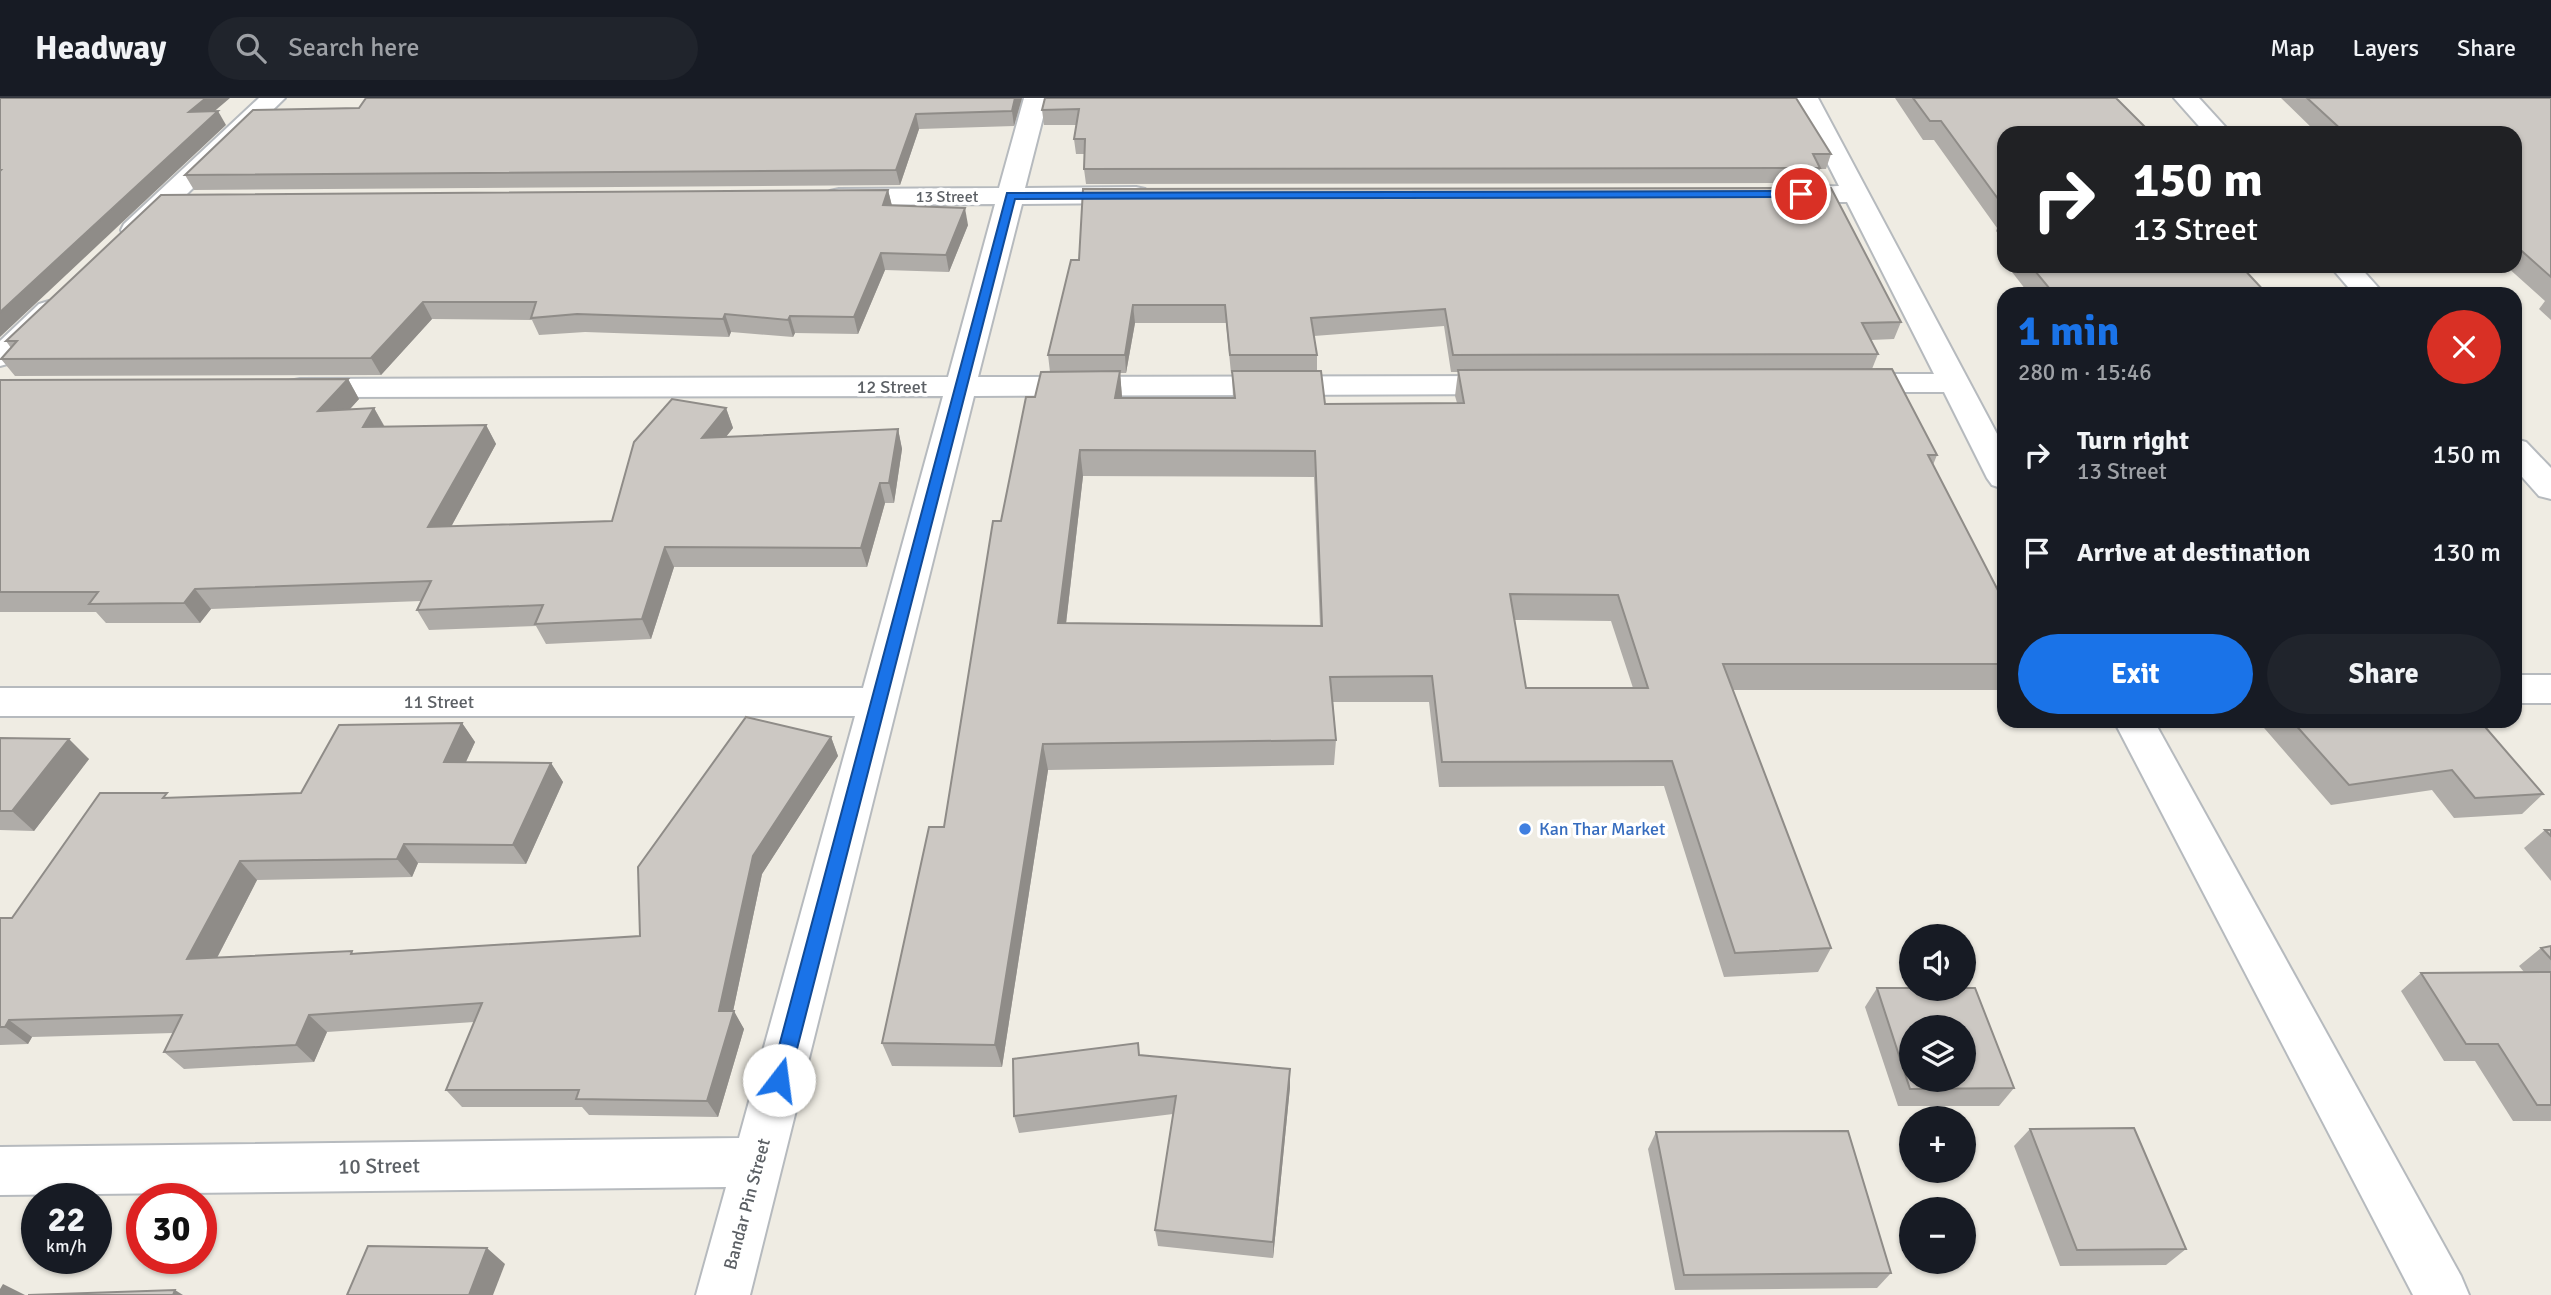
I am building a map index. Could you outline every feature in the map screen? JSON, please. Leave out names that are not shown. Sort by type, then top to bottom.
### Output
[{"type":"street","points":[[116,247],[273,98]]},
{"type":"street","name":"Bandar Pin Street","points":[[723,1295],[1036,98]]},
{"type":"street","points":[[1806,98],[1997,465]]},
{"type":"street","points":[[2186,98],[2212,126]]},
{"type":"street","points":[[1759,194],[1856,194]]},
{"type":"street","name":"13 Street","points":[[817,197],[1163,195]]},
{"type":"street","points":[[164,201],[206,201]]},
{"type":"street","points":[[2350,273],[2364,287]]},
{"type":"street","points":[[0,357],[68,293]]},
{"type":"street","points":[[1813,383],[1953,383]]},
{"type":"street","name":"12 Street","points":[[265,388],[1534,384]]},
{"type":"street","points":[[2522,457],[2551,488]]},
{"type":"street","points":[[2522,689],[2551,689]]},
{"type":"street","name":"11 Street","points":[[0,702],[879,702]]},
{"type":"street","points":[[2138,728],[2442,1295]]},
{"type":"street","name":"10 Street","points":[[0,1171],[758,1161]]},
{"type":"building","points":[[0,98],[206,98],[189,112],[218,111],[0,312]]},
{"type":"building","points":[[366,98],[1015,98],[1012,111],[916,114],[896,170],[185,175],[253,110],[359,108]]},
{"type":"building","points":[[1045,98],[1796,98],[1831,154],[1813,154],[1820,168],[1084,169],[1085,139],[1074,139],[1079,109],[1042,110]]},
{"type":"building","points":[[1913,98],[2116,98],[2144,126],[1997,126],[1997,197],[1941,121],[1930,121]]},
{"type":"building","points":[[2307,98],[2551,98],[2551,277],[2522,251],[2522,126],[2337,126]]},
{"type":"building","points":[[1831,188],[1901,322],[1862,323],[1878,354],[1453,355],[1445,309],[1311,318],[1317,355],[1230,355],[1225,305],[1133,305],[1125,355],[1048,355],[1071,260],[1079,260],[1083,189]]},
{"type":"building","points":[[888,190],[883,205],[965,208],[946,255],[881,253],[854,317],[790,316],[788,320],[725,314],[723,319],[577,314],[531,318],[536,302],[423,302],[371,358],[1,359],[17,341],[6,341],[161,195]]},
{"type":"building","points":[[2037,273],[2248,273],[2260,287],[2048,287]]},
{"type":"building","points":[[1892,369],[1937,455],[1928,455],[1997,588],[1997,664],[1723,664],[1831,948],[1735,953],[1672,761],[1442,762],[1432,676],[1330,677],[1336,740],[1043,744],[995,1045],[882,1043],[929,827],[944,827],[993,521],[1001,521],[1026,397],[1035,397],[1041,372],[1120,371],[1115,398],[1235,398],[1232,371],[1321,371],[1325,404],[1464,403],[1458,370]],"holes":[[[1080,450],[1315,451],[1322,626],[1058,623]],[[1510,594],[1618,595],[1648,688],[1526,688]]]},
{"type":"building","points":[[348,379],[318,411],[374,408],[363,427],[486,425],[428,527],[612,521],[634,442],[672,399],[726,408],[702,438],[898,429],[889,483],[880,483],[861,548],[665,547],[642,619],[535,624],[543,605],[417,610],[431,581],[195,589],[184,603],[89,604],[98,592],[0,592],[0,380]]},
{"type":"building","points":[[746,717],[831,737],[753,856],[719,1011],[734,1011],[707,1101],[576,1099],[579,1090],[446,1090],[482,1003],[309,1015],[296,1045],[164,1052],[182,1015],[9,1020],[5,1027],[0,1027],[0,918],[12,918],[100,793],[167,793],[163,798],[301,793],[339,725],[462,723],[444,762],[551,763],[513,845],[404,844],[397,859],[240,861],[187,959],[352,951],[351,954],[640,936],[638,867]]},
{"type":"building","points":[[2298,728],[2486,728],[2543,794],[2475,798],[2452,770],[2349,785]]},
{"type":"building","points":[[0,738],[69,739],[12,811],[0,811]]},
{"type":"building","points":[[2551,946],[2551,959],[2541,948]]},
{"type":"building","points":[[2551,972],[2551,1105],[2537,1105],[2498,1044],[2466,1044],[2421,973]]},
{"type":"building","points":[[1877,988],[1899,988],[1899,1001],[1976,1001],[1976,991],[2014,1088],[1976,1088],[1976,1015],[1899,1015],[1899,1055]]},
{"type":"building","points":[[1138,1043],[1139,1055],[1290,1069],[1273,1242],[1155,1230],[1176,1096],[1014,1116],[1013,1059]]},
{"type":"building","points":[[2134,1128],[2186,1249],[2077,1250],[2030,1129]]},
{"type":"building","points":[[1848,1131],[1891,1273],[1684,1275],[1656,1132]]},
{"type":"building","points":[[368,1246],[487,1248],[469,1295],[347,1295]]},
{"type":"building","points":[[175,1290],[173,1295],[28,1295]]},
{"type":"place","name":"Kan Thar Market","points":[[1525,829]]},
{"type":"route","points":[[779,1080],[1011,195],[1801,194]]}]
